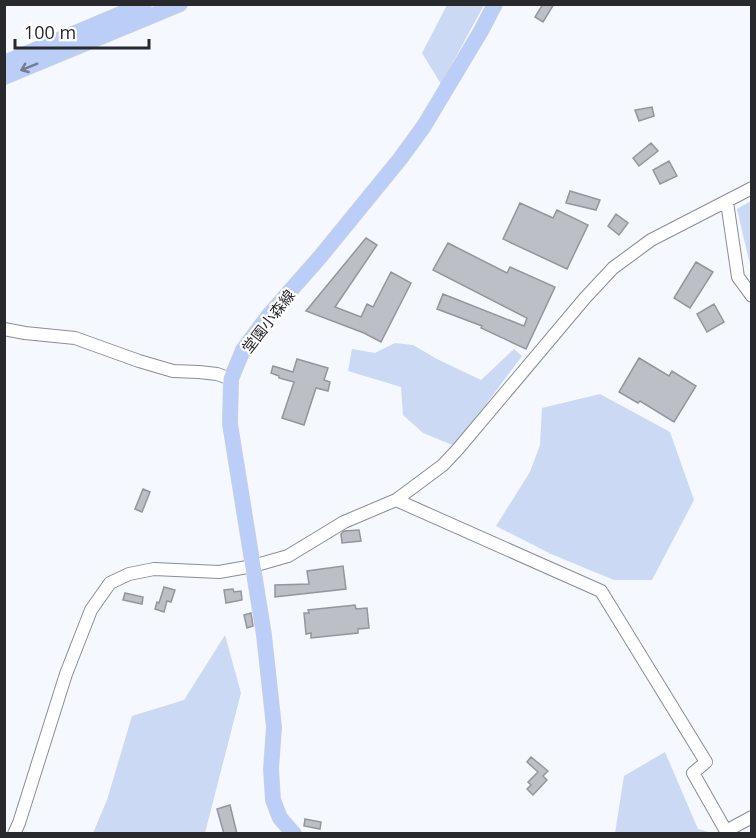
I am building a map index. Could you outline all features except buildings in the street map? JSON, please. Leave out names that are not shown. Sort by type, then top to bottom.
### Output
[{"type":"main road","points":[[4,63],[144,4]]},
{"type":"main road","points":[[4,77],[180,4]]},
{"type":"main road","name":"堂園小森線","points":[[294,834],[280,818],[273,800],[271,769],[274,727],[264,635],[230,424],[231,380],[243,350],[269,315],[320,257],[424,126],[495,4]]},
{"type":"street","points":[[14,834],[66,674],[91,610],[110,583],[129,574],[154,569],[219,572],[253,566],[288,556],[344,522],[396,500],[443,465],[585,298],[614,268],[651,240],[752,188]]},
{"type":"street","points":[[727,202],[738,277],[752,296]]},
{"type":"street","points":[[4,329],[75,338],[173,371],[217,374],[231,380]]},
{"type":"street","points":[[396,500],[601,591],[706,762],[693,773],[726,831],[752,818]]},
{"type":"shaded area","points":[[447,5],[484,5],[441,84],[422,53]]},
{"type":"shaded area","points":[[751,201],[751,269],[737,209]]},
{"type":"shaded area","points":[[395,343],[413,345],[481,380],[514,349],[522,356],[455,446],[423,433],[403,415],[401,387],[348,371],[352,349],[375,353]]},
{"type":"shaded area","points":[[600,394],[670,432],[694,500],[652,580],[614,580],[551,554],[496,526],[530,472],[540,445],[542,408]]},
{"type":"shaded area","points":[[225,635],[241,693],[205,833],[93,833],[107,800],[132,716],[184,700]]},
{"type":"shaded area","points":[[665,752],[698,829],[712,833],[615,833],[624,776]]}]
